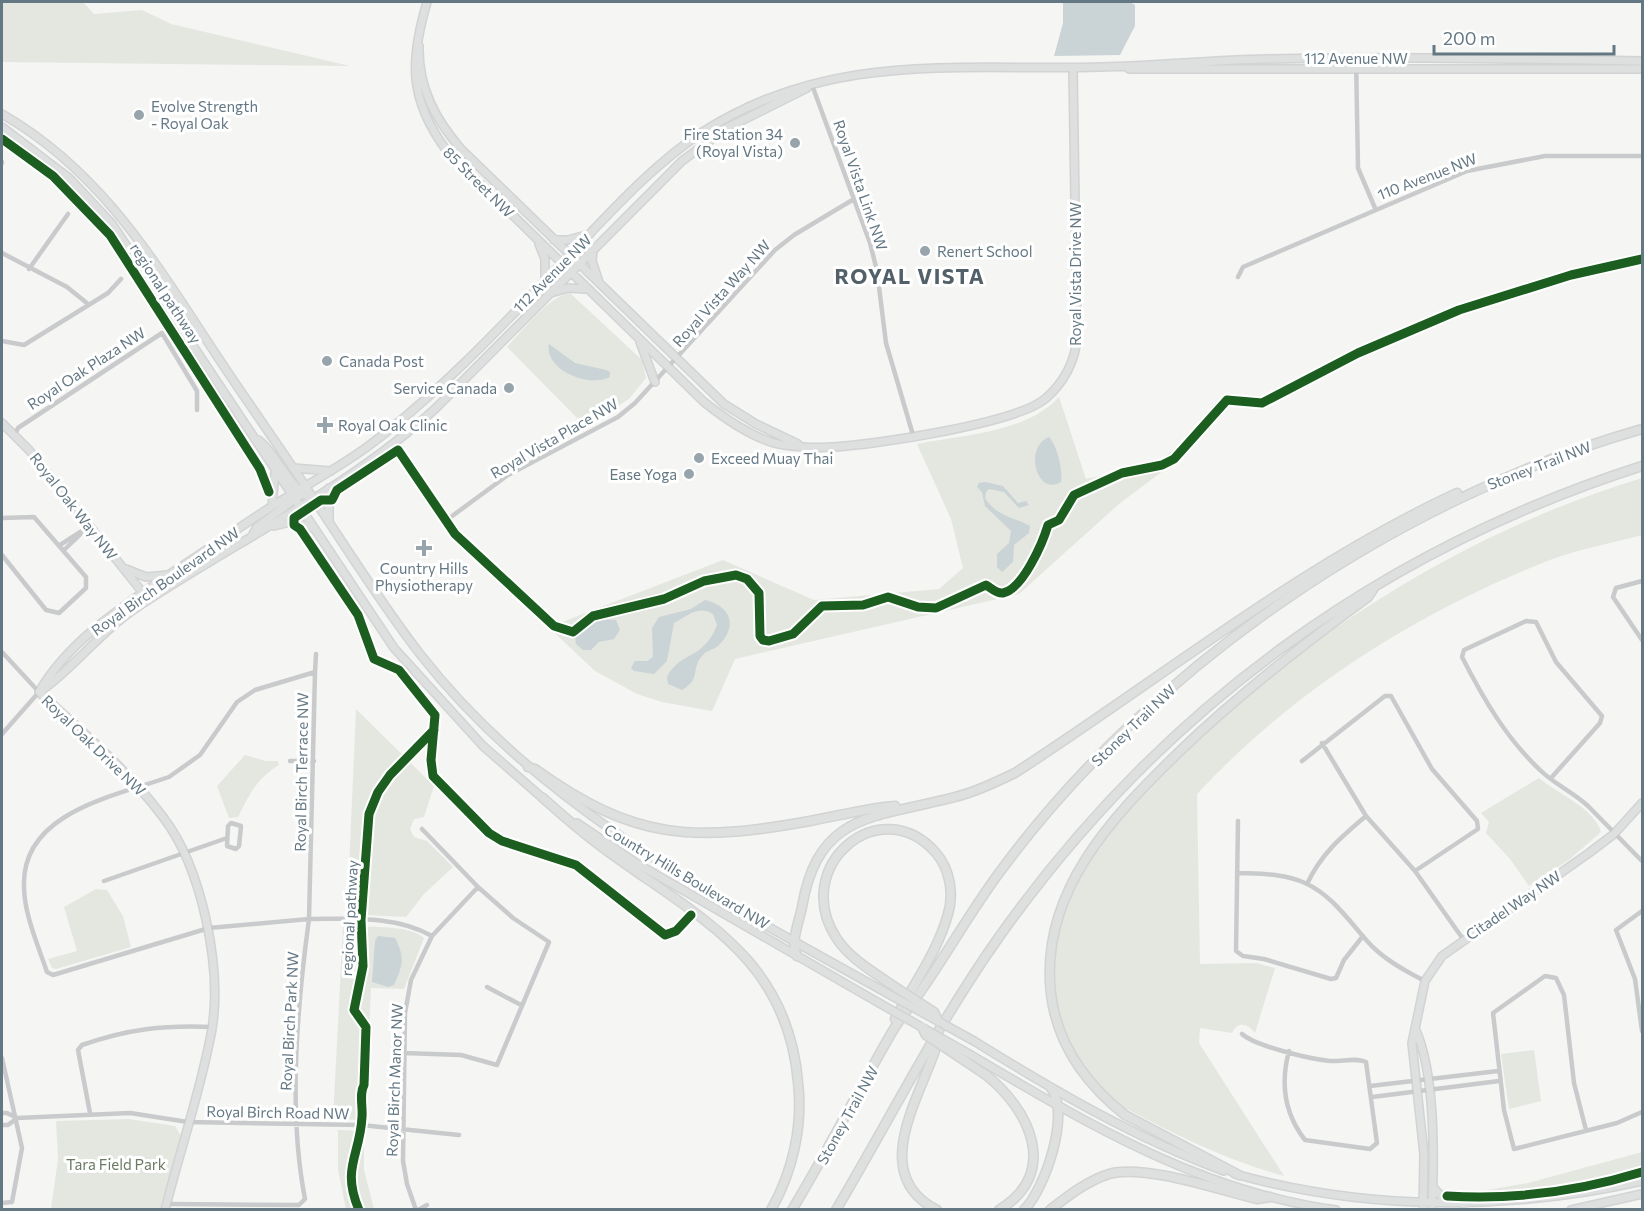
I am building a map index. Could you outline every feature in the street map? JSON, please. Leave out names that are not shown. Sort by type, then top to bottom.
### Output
[{"type":"highway","name":"Stoney Trail NW","points":[[792,1209],[894,1030],[1000,871],[1053,806],[1163,694],[1218,648],[1345,561],[1433,511],[1514,472],[1642,429]]},
{"type":"highway","points":[[836,1209],[940,1024],[1041,880],[1134,774],[1190,721],[1261,663],[1377,584],[1492,524],[1552,498],[1642,466]]},
{"type":"highway","points":[[797,956],[794,941],[810,872],[821,851],[834,837],[856,822],[966,794],[1015,773],[1303,577],[1430,505],[1491,477],[1514,472]]},
{"type":"highway","points":[[1239,1175],[1125,1115],[1109,1103],[1082,1072],[1062,1037],[1054,1012],[1049,968],[1053,937],[1062,906],[1081,866],[1105,830],[1132,799],[1244,692],[1294,651],[1368,597],[1377,584]]},
{"type":"highway","points":[[528,767],[535,769],[603,811],[642,825],[682,833],[740,833],[893,806],[911,807]]},
{"type":"highway","points":[[543,798],[598,844],[718,929],[744,954],[769,987],[792,1042],[800,1108],[788,1170],[771,1209]]},
{"type":"highway","points":[[894,1030],[895,1019],[940,937],[949,912],[950,896],[946,868],[930,846],[910,834],[890,830],[858,837],[836,856],[827,870],[823,898],[827,919],[843,946],[887,988],[934,1012],[940,1024],[934,1056],[905,1125],[902,1146],[903,1163],[909,1181],[922,1199],[937,1209]]},
{"type":"highway","points":[[922,1027],[927,1035],[998,1085],[1021,1113],[1030,1131],[1034,1163],[1027,1182],[1013,1200],[999,1209]]},
{"type":"highway","points":[[1024,1209],[1040,1189],[1049,1166],[1058,1106],[1051,1088]]},
{"type":"highway","points":[[1050,1209],[1097,1179],[1125,1172],[1158,1175],[1257,1199],[1270,1197]]},
{"type":"street","name":"85 Street NW","points":[[427,2],[415,43],[414,67],[418,93],[430,126],[447,151],[561,263]]},
{"type":"street","name":"85 Street NW","points":[[423,16],[419,49],[420,75],[426,95],[441,123],[461,149],[570,255]]},
{"type":"street","name":"112 Avenue NW","points":[[1105,68],[1188,61],[1356,58],[1490,57],[1642,61]]},
{"type":"street","points":[[1356,58],[1358,168],[1375,208]]},
{"type":"street","name":"Royal Vista Drive NW","points":[[561,263],[704,402],[733,424],[775,443],[830,448],[913,435],[1024,411],[1052,393],[1071,364],[1077,345],[1073,68]]},
{"type":"street","name":"112 Avenue NW","points":[[303,490],[368,446],[414,409],[656,169],[698,135],[766,98],[788,89],[841,77],[891,70],[1642,69]]},
{"type":"street","name":"112 Avenue NW","points":[[313,498],[384,452],[416,426],[593,248],[694,151],[747,117],[813,85]]},
{"type":"street","name":"Royal Vista Link NW","points":[[813,85],[865,225],[876,265],[886,343],[913,435]]},
{"type":"street","name":"Country Hills Boulevard NW","points":[[2,114],[65,158],[118,212],[293,468],[303,490],[313,498],[420,654],[479,721],[558,793],[622,838],[794,941],[887,988]]},
{"type":"street","name":"Country Hills Boulevard NW","points":[[2,127],[69,178],[112,224],[394,648],[483,746],[543,798],[617,851],[1058,1106],[1148,1154],[1202,1176],[1270,1197],[1336,1209]]},
{"type":"street","name":"110 Avenue NW","points":[[1238,277],[1243,267],[1375,208],[1467,171],[1508,161],[1545,156],[1642,156]]},
{"type":"street","name":"Royal Vista Way NW","points":[[668,368],[775,250],[794,235],[854,199]]},
{"type":"street","points":[[29,269],[68,214]]},
{"type":"street","points":[[554,240],[568,240],[590,234]]},
{"type":"street","points":[[538,242],[545,259],[544,279]]},
{"type":"street","points":[[593,248],[592,262],[600,284]]},
{"type":"street","points":[[2,253],[29,269],[68,287],[88,304]]},
{"type":"street","name":"Royal Vista Drive NW","points":[[570,255],[677,360],[735,411],[801,445]]},
{"type":"street","points":[[2,341],[24,345],[108,293],[121,279]]},
{"type":"street","points":[[546,296],[564,288],[587,289]]},
{"type":"street","name":"Royal Oak Plaza NW","points":[[15,434],[18,428],[162,333],[197,391],[197,410]]},
{"type":"street","points":[[639,340],[655,382]]},
{"type":"street","name":"Royal Vista Place NW","points":[[444,522],[508,475],[618,417],[668,368]]},
{"type":"street","name":"Royal Oak Way NW","points":[[2,423],[15,434],[143,593]]},
{"type":"street","points":[[256,439],[267,447],[303,490]]},
{"type":"street","points":[[293,468],[331,471]]},
{"type":"street","points":[[272,506],[275,472]]},
{"type":"street","points":[[328,488],[329,522]]},
{"type":"street","name":"Royal Birch Boulevard NW","points":[[39,692],[127,615],[261,531],[295,501],[303,490]]},
{"type":"street","name":"Royal Birch Boulevard NW","points":[[2,734],[39,692],[58,665],[87,636],[143,593],[272,506],[313,498]]},
{"type":"street","points":[[251,537],[257,527],[295,501]]},
{"type":"street","points":[[2,518],[34,517],[86,577],[86,588],[59,613],[46,610],[2,555]]},
{"type":"street","points":[[261,531],[287,521],[298,522],[313,529]]},
{"type":"street","points":[[60,545],[88,526]]},
{"type":"street","points":[[64,550],[85,533],[88,526]]},
{"type":"street","points":[[121,566],[134,574],[146,577],[170,575]]},
{"type":"street","points":[[1642,581],[1616,588],[1612,597],[1642,640]]},
{"type":"street","points":[[1551,778],[1600,723],[1602,716],[1566,677],[1536,622],[1526,621],[1464,650],[1462,657],[1483,698],[1504,729],[1540,770],[1587,805],[1642,861]]},
{"type":"street","points":[[2,652],[39,692]]},
{"type":"street","points":[[315,672],[316,654]]},
{"type":"street","name":"Royal Birch Terrace NW","points":[[209,928],[93,965],[53,975],[47,972],[25,899],[26,862],[32,846],[54,823],[69,814],[169,777],[200,755],[216,735],[224,717],[237,702],[255,690],[315,672],[309,919]]},
{"type":"street","name":"Royal Oak Drive NW","points":[[39,692],[140,787],[165,819],[183,852],[209,928],[213,970],[212,1027],[166,1207]]},
{"type":"street","points":[[1302,761],[1322,742],[1385,696],[1391,696],[1432,769],[1477,821],[1478,829],[1415,871]]},
{"type":"street","points":[[1322,742],[1366,816],[1415,871],[1463,939]]},
{"type":"street","points":[[290,761],[314,761]]},
{"type":"street","name":"Citadel Way NW","points":[[1423,1207],[1424,1154],[1412,1042],[1425,981],[1442,956],[1614,834],[1642,803]]},
{"type":"street","points":[[1307,884],[1319,860],[1334,842],[1366,816]]},
{"type":"street","points":[[1238,821],[1236,951],[1243,956],[1264,959],[1331,979],[1336,978],[1344,960],[1363,936]]},
{"type":"street","points":[[231,823],[238,823],[241,826],[239,846],[231,850],[227,846],[228,838],[228,826],[231,823]]},
{"type":"street","points":[[404,1053],[461,1055],[497,1065],[549,942],[513,918],[478,887],[422,829]]},
{"type":"street","points":[[104,880],[228,838]]},
{"type":"street","points":[[1237,873],[1273,874],[1307,884],[1334,903],[1363,936],[1389,960],[1425,981]]},
{"type":"street","name":"Royal Birch Manor NW","points":[[417,1209],[407,1184],[403,1127],[405,1013],[411,980],[432,936],[478,887]]},
{"type":"street","points":[[1642,911],[1616,930],[1632,969],[1641,1001],[1642,1031]]},
{"type":"street","points":[[209,928],[309,919],[392,922],[416,927],[432,936]]},
{"type":"street","name":"Royal Birch Park NW","points":[[166,1207],[299,1205],[305,1199],[300,1177],[298,1046],[302,971],[309,919]]},
{"type":"street","points":[[1586,1130],[1574,1083],[1564,995],[1556,978],[1545,976],[1493,1012],[1499,1081],[1514,1149],[1617,1122],[1642,1112]]},
{"type":"street","points":[[487,987],[521,1005]]},
{"type":"street","points":[[940,1024],[1146,1139],[1239,1175],[1317,1195],[1432,1208],[1570,1197],[1642,1181]]},
{"type":"street","points":[[90,1113],[78,1050],[82,1044],[140,1028],[175,1025],[212,1027]]},
{"type":"street","name":"Citadel Way NW","points":[[1415,1028],[1422,1043],[1427,1079],[1434,1154],[1432,1208]]},
{"type":"street","points":[[1242,1034],[1250,1041],[1289,1051],[1328,1061],[1360,1059],[1368,1067],[1377,1143],[1370,1149],[1305,1140],[1288,1110],[1284,1092],[1284,1069],[1289,1051]]},
{"type":"street","points":[[2,1058],[22,1148],[21,1166],[12,1202],[2,1203]]},
{"type":"street","points":[[1370,1086],[1498,1071]]},
{"type":"street","points":[[1372,1097],[1499,1081]]},
{"type":"street","points":[[2,1113],[16,1118]]},
{"type":"street","name":"Royal Birch Road NW","points":[[16,1118],[130,1113],[189,1122],[403,1127],[459,1135]]},
{"type":"street","points":[[2,1125],[8,1125],[16,1118]]},
{"type":"street","points":[[1433,1187],[1443,1198],[1475,1206]]},
{"type":"street","points":[[1571,1209],[1642,1194]]},
{"type":"street","points":[[417,1209],[427,1205]]},
{"type":"green space","points":[[2,2],[83,2],[94,14],[142,10],[171,24],[350,66],[2,62]]},
{"type":"green space","points":[[570,293],[642,360],[646,378],[629,399],[585,426],[507,347],[553,300]]},
{"type":"green space","points":[[1059,397],[1086,479],[1156,463],[1184,442],[1184,455],[1119,504],[1019,594],[735,659],[712,711],[662,702],[637,694],[595,671],[454,538],[461,533],[557,624],[723,560],[814,600],[939,589],[963,568],[951,519],[917,444],[993,431],[1012,425],[1045,409]]},
{"type":"green space","points":[[1642,478],[1642,535],[1550,560],[1453,604],[1406,629],[1360,657],[1275,720],[1197,794],[1200,964],[1256,963],[1275,968],[1255,1033],[1243,1025],[1237,1026],[1232,1033],[1200,1028],[1199,1043],[1284,1176],[1204,1147],[1127,1109],[1124,1110],[1104,1095],[1081,1066],[1068,1041],[1059,1015],[1052,961],[1063,907],[1075,881],[1084,865],[1117,822],[1167,769],[1232,708],[1337,627],[1411,580],[1497,534],[1569,503]]},
{"type":"green space","points":[[356,709],[434,786],[424,817],[414,819],[410,829],[414,837],[427,841],[453,867],[424,894],[406,917],[347,914]]},
{"type":"green space","points":[[245,755],[266,761],[278,761],[279,765],[259,781],[238,817],[229,818],[217,786]]},
{"type":"green space","points":[[1539,778],[1583,809],[1597,823],[1601,832],[1570,859],[1529,886],[1510,859],[1486,833],[1489,822],[1481,813]]},
{"type":"green space","points":[[96,889],[107,890],[123,916],[131,947],[56,969],[52,968],[48,959],[77,951],[64,907]]},
{"type":"green space","points":[[343,927],[397,928],[408,930],[424,938],[404,989],[371,988],[365,1120],[333,1119]]},
{"type":"green space","points":[[1534,1050],[1541,1101],[1509,1109],[1501,1054]]},
{"type":"green space","name":"Tara Field Park","points":[[129,1119],[175,1126],[181,1136],[160,1209],[51,1209],[58,1159],[56,1121]]},
{"type":"green space","points":[[338,1130],[364,1131],[364,1170],[374,1209],[346,1209],[338,1170]]},
{"type":"green space","points":[[1642,1152],[1642,1175],[1623,1180],[1565,1191],[1487,1200],[1482,1191],[1528,1183]]},
{"type":"shaded area","points":[[1063,2],[1130,2],[1135,5],[1135,26],[1120,55],[1054,56],[1063,23]]},
{"type":"shaded area","points":[[549,344],[575,363],[610,372],[610,377],[591,380],[570,374],[553,362],[549,353]]},
{"type":"shaded area","points":[[1049,437],[1057,452],[1061,471],[1061,482],[1053,485],[1045,483],[1040,477],[1035,460],[1041,442]]},
{"type":"shaded area","points":[[979,483],[1003,486],[1018,503],[1026,501],[1029,505],[1019,508],[1004,492],[989,489],[986,492],[985,498],[994,509],[1030,526],[1029,533],[1014,545],[1013,562],[1002,572],[997,567],[997,554],[1009,543],[1011,531],[985,506],[982,492],[977,487]]},
{"type":"shaded area","points":[[705,600],[721,607],[726,612],[730,624],[725,638],[719,645],[705,653],[699,660],[694,678],[688,686],[682,690],[668,684],[667,677],[673,668],[705,645],[711,636],[717,625],[713,614],[708,612],[693,612],[674,623],[667,661],[654,674],[634,671],[631,668],[635,661],[647,661],[653,657],[652,628],[659,617],[691,609]]},
{"type":"shaded area","points":[[602,619],[616,620],[620,630],[614,639],[599,642],[591,650],[583,650],[576,644],[577,634],[583,627]]},
{"type":"shaded area","points":[[378,936],[395,938],[401,956],[401,967],[397,978],[394,985],[388,987],[372,982],[375,941]]},
{"type":"cycle path","name":"regional pathway","points":[[2,139],[53,176],[110,235],[260,469],[269,492]]},
{"type":"cycle path","points":[[691,915],[676,931],[665,935],[576,865],[502,841],[489,833],[433,776],[431,760],[435,715],[399,670],[374,659],[358,615],[300,529],[294,525],[294,518],[321,500],[332,500],[337,490],[398,450],[455,534],[554,626],[573,632],[593,616],[664,599],[704,581],[736,575],[747,579],[759,593],[760,636],[763,640],[769,641],[793,634],[822,606],[863,605],[888,597],[918,607],[936,608],[986,585],[996,592],[1003,593],[1010,590],[1018,583],[1031,564],[1048,525],[1059,520],[1074,495],[1122,473],[1162,465],[1174,459],[1227,400],[1262,403],[1358,353],[1459,310],[1571,275],[1642,259]]},
{"type":"cycle path","name":"regional pathway","points":[[359,1210],[354,1196],[352,1172],[361,1130],[366,1027],[354,1010],[363,966],[361,920],[369,814],[378,792],[390,775],[434,730]]},
{"type":"cycle path","points":[[1447,1196],[1496,1197],[1546,1193],[1642,1172]]},
{"type":"place","name":"Evolve Strength - Royal Oak","points":[[139,115]]},
{"type":"place","name":"Fire Station 34 (Royal Vista)","points":[[795,143]]},
{"type":"place","name":"Renert School","points":[[925,251]]},
{"type":"place","name":"Canada Post","points":[[327,361]]},
{"type":"place","name":"Service Canada","points":[[509,388]]},
{"type":"place","name":"Royal Oak Clinic","points":[[325,425]]},
{"type":"place","name":"Exceed Muay Thai","points":[[699,458]]},
{"type":"place","name":"Ease Yoga","points":[[689,474]]},
{"type":"place","name":"Country Hills Physiotherapy","points":[[424,548]]},
{"type":"district","name":"ROYAL VISTA","points":[[910,275]]}]
